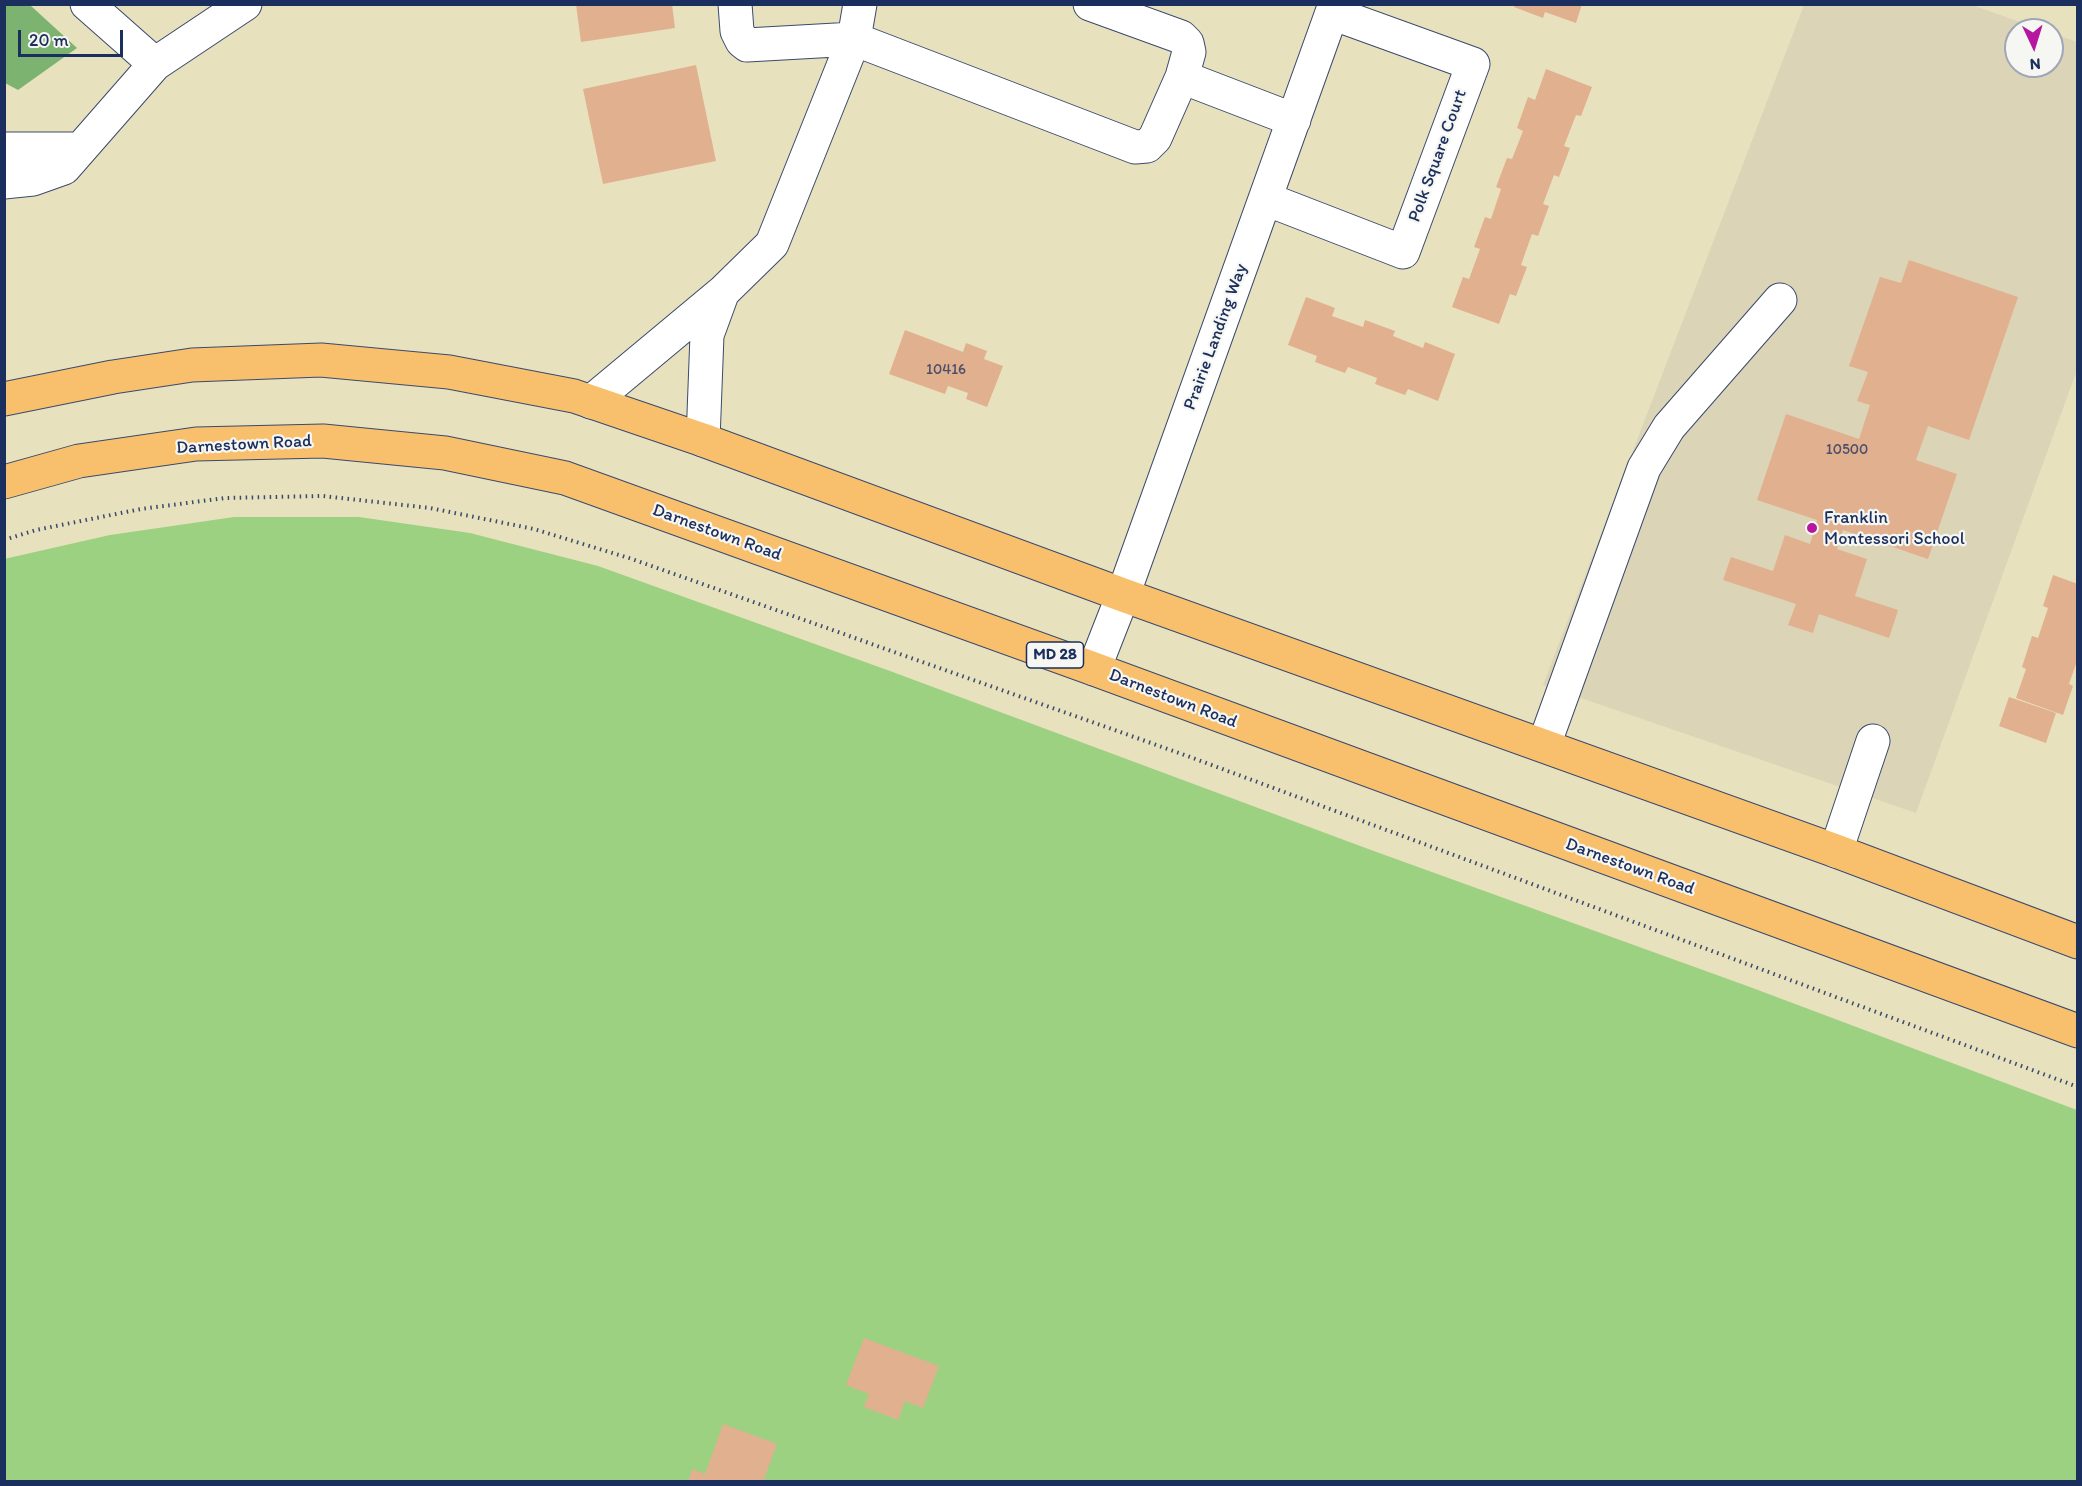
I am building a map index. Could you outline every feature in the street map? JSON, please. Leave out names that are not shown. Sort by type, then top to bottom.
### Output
[{"type":"main road","points":[[4,399],[113,377],[192,365],[321,360],[449,372],[574,396],[703,440],[1123,595],[1836,851],[2078,942]]},
{"type":"main road","name":"Darnestown Road","points":[[4,482],[79,461],[196,444],[323,441],[445,453],[565,478],[1094,669],[2078,1031]]},
{"type":"street","points":[[87,4],[155,64]]},
{"type":"street","points":[[4,182],[33,179],[64,168],[155,64],[245,4]]},
{"type":"street","points":[[735,4],[737,31],[747,45],[854,39],[1135,147],[1147,146],[1155,138],[1182,77],[1189,52],[1187,43],[1181,37],[1090,4]]},
{"type":"street","points":[[591,402],[723,292],[772,244],[854,39],[860,4]]},
{"type":"street","name":"Prairie Landing Way","points":[[1094,669],[1123,595],[1333,9]]},
{"type":"street","name":"Polk Square Court","points":[[1266,199],[1403,252],[1473,63],[1333,9]]},
{"type":"street","points":[[1182,77],[1294,120]]},
{"type":"street","points":[[4,149],[80,149]]},
{"type":"street","points":[[703,440],[707,336],[723,292]]},
{"type":"street","points":[[1544,745],[1644,468],[1669,427],[1780,300]]},
{"type":"street","points":[[1836,851],[1873,741]]},
{"type":"path","points":[[4,540],[36,530],[141,509],[225,498],[323,496],[430,508],[534,529],[632,559],[1182,754],[2078,1087]]},
{"type":"shaded area","name":"Franklin Montessori School","points":[[1804,5],[1972,5],[2009,18],[2004,18],[2004,78],[2064,78],[2064,37],[2077,42],[2077,370],[1916,813],[1543,685]]},
{"type":"green space","points":[[4,5],[30,5],[77,48],[18,90],[5,83]]},
{"type":"green space","points":[[234,517],[359,517],[470,533],[598,566],[1750,987],[2077,1110],[2077,1481],[5,1481],[4,559],[110,535]]},
{"type":"building","points":[[576,4],[672,4],[675,28],[581,42]]},
{"type":"building","points":[[1515,4],[1582,4],[1576,23],[1545,12],[1543,18],[1514,7]]},
{"type":"building","points":[[696,65],[716,161],[603,184],[583,89]]},
{"type":"building","points":[[1546,69],[1592,87],[1581,116],[1576,115],[1564,146],[1570,148],[1559,177],[1554,175],[1543,204],[1549,206],[1538,236],[1532,234],[1521,265],[1527,267],[1516,296],[1510,294],[1499,324],[1452,307],[1463,277],[1469,279],[1480,249],[1474,247],[1485,217],[1491,219],[1501,189],[1496,187],[1507,158],[1512,159],[1523,131],[1517,128],[1528,97],[1535,100]]},
{"type":"building","name":"Franklin Montessori School","points":[[1909,260],[2018,297],[1969,440],[1928,426],[1916,460],[1957,474],[1928,559],[1843,530],[1837,549],[1867,559],[1855,596],[1898,610],[1889,638],[1819,614],[1813,633],[1788,625],[1796,604],[1723,580],[1731,557],[1773,571],[1785,535],[1810,544],[1817,520],[1757,500],[1786,414],[1859,439],[1870,405],[1857,401],[1868,372],[1849,366],[1880,277],[1901,283]]},
{"type":"building","points":[[1306,297],[1335,308],[1332,316],[1363,327],[1365,320],[1395,331],[1393,336],[1423,348],[1425,342],[1455,354],[1438,401],[1408,389],[1405,395],[1375,384],[1377,378],[1348,367],[1345,373],[1315,362],[1317,356],[1288,345]]},
{"type":"building","points":[[905,330],[963,352],[966,343],[987,351],[984,359],[1003,366],[987,407],[966,399],[968,393],[948,386],[945,394],[889,374]]},
{"type":"building","points":[[2053,575],[2078,584],[2078,658],[2069,684],[2073,686],[2063,715],[2016,698],[2026,669],[2022,667],[2032,636],[2038,638],[2048,608],[2043,606]]},
{"type":"building","points":[[2009,697],[2056,713],[2046,743],[1999,726]]},
{"type":"building","points":[[864,1338],[939,1366],[923,1408],[905,1401],[898,1420],[864,1407],[869,1394],[846,1385]]},
{"type":"building","points":[[723,1424],[777,1444],[763,1482],[688,1482],[692,1469],[705,1474]]},
{"type":"place","name":"Franklin Montessori School","points":[[1812,528]]}]
